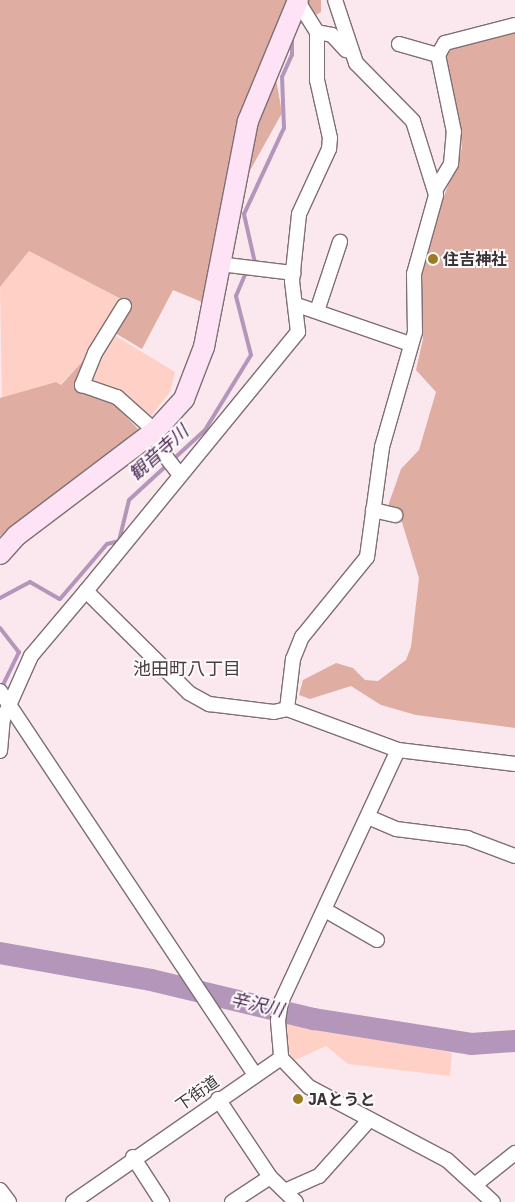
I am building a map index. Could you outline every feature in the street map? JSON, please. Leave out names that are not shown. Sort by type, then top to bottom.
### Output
[{"type":"street","points":[[335,0],[350,52],[362,72],[413,121],[436,189]]},
{"type":"street","points":[[0,751],[4,696],[32,656],[86,591],[174,469],[296,336],[297,305],[293,273],[299,214],[329,150],[316,80],[317,32],[298,1]]},
{"type":"street","points":[[0,554],[16,536],[155,431],[184,399],[198,371],[248,121],[298,1]]},
{"type":"street","points":[[286,709],[293,659],[302,637],[367,557],[382,447],[414,332],[414,274],[436,189],[451,164],[454,132],[438,55],[445,43],[515,25]]},
{"type":"street","points":[[317,32],[332,35],[350,52]]},
{"type":"street","points":[[399,44],[438,55]]},
{"type":"street","points":[[317,311],[340,242]]},
{"type":"street","points":[[219,264],[293,273]]},
{"type":"street","points":[[297,305],[410,344]]},
{"type":"street","points":[[124,306],[95,353],[82,385],[117,396],[155,431],[174,469]]},
{"type":"street","points":[[373,510],[395,515]]},
{"type":"street","points":[[86,591],[189,693],[210,704],[274,712],[286,709],[398,750],[515,764]]},
{"type":"street","points":[[4,696],[254,1074]]},
{"type":"street","points":[[398,750],[285,994],[278,1021],[281,1058],[308,1087],[447,1160],[476,1184],[493,1202]]},
{"type":"street","points":[[368,817],[396,829],[466,838],[515,856]]},
{"type":"street","points":[[325,910],[377,940]]},
{"type":"street","name":"下街道","points":[[73,1202],[133,1157],[254,1074],[281,1058]]},
{"type":"street","points":[[218,1099],[270,1177],[296,1202]]},
{"type":"street","points":[[285,1191],[319,1176],[370,1119]]},
{"type":"street","points":[[476,1184],[515,1153]]},
{"type":"street","points":[[133,1157],[162,1202]]},
{"type":"street","points":[[232,1202],[270,1177]]},
{"type":"street","points":[[0,1190],[9,1202]]},
{"type":"shaded area","points":[[0,0],[321,0],[321,12],[299,25],[289,44],[276,79],[282,113],[238,192],[234,224],[202,302],[173,290],[142,349],[115,333],[123,300],[29,251],[0,287]]},
{"type":"shaded area","points":[[515,32],[515,728],[416,715],[381,705],[351,686],[310,699],[299,695],[303,680],[336,663],[353,668],[365,680],[378,681],[406,660],[411,647],[419,578],[401,519],[388,506],[401,469],[419,450],[436,392],[416,370],[423,339],[418,295],[422,255],[462,148],[445,58],[453,47]]},
{"type":"shaded area","points":[[29,251],[123,300],[90,353],[60,385],[56,382],[2,399],[0,287]]},
{"type":"shaded area","points":[[111,333],[175,372],[170,392],[151,416],[117,397],[82,385]]},
{"type":"shaded area","points":[[90,353],[81,392],[115,405],[139,430],[0,536],[0,398],[56,382],[61,385]]},
{"type":"shaded area","points":[[284,1020],[452,1053],[450,1076],[348,1064],[326,1046],[291,1062]]},
{"type":"waterway","name":"観音寺川","points":[[255,263],[244,214],[284,128],[282,77],[292,55],[292,34]]},
{"type":"waterway","name":"観音寺川","points":[[0,598],[30,582],[60,599],[107,544],[119,541],[129,500],[205,430],[251,355],[236,296],[245,275]]},
{"type":"waterway","name":"観音寺川","points":[[0,628],[19,652],[1,689]]},
{"type":"waterway","name":"辛沢川","points":[[0,953],[151,980],[314,1019],[471,1044],[515,1041]]},
{"type":"place","name":"住吉神社","points":[[433,259]]},
{"type":"place","name":"JAとうと","points":[[298,1099]]},
{"type":"district","name":"池田町八丁目","points":[[187,669]]}]
